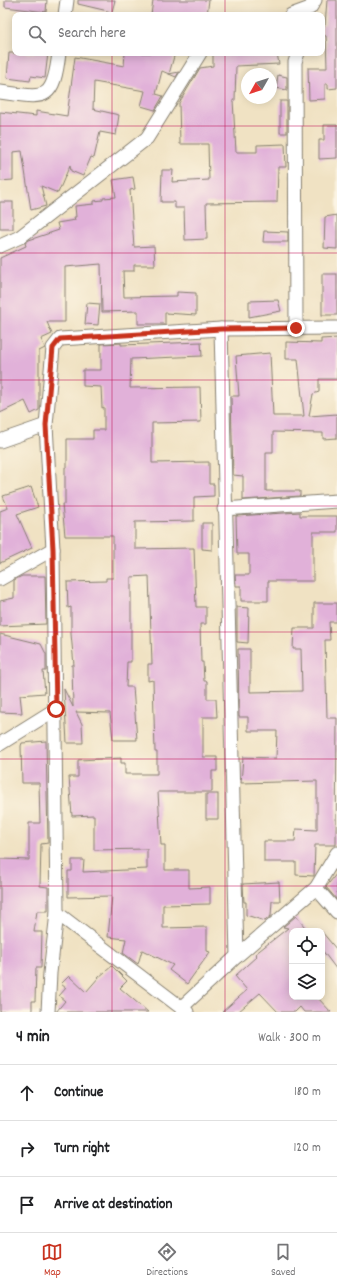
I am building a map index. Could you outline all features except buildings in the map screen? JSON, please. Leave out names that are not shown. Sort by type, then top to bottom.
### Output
[{"type":"street","points":[[65,12],[67,0]]},
{"type":"street","points":[[300,12],[311,8]]},
{"type":"street","points":[[0,92],[36,96],[46,93],[56,80],[59,56]]},
{"type":"street","points":[[0,246],[20,237],[147,138],[198,56]]},
{"type":"street","points":[[296,328],[295,62],[297,56]]},
{"type":"street","points":[[48,1012],[50,973],[57,913],[56,709],[53,549],[46,425],[53,348],[60,339],[221,329],[337,328]]},
{"type":"street","points":[[221,329],[224,509],[237,956]]},
{"type":"street","points":[[0,441],[46,425]]},
{"type":"street","points":[[224,509],[337,501]]},
{"type":"street","points":[[0,579],[53,549]]},
{"type":"street","points":[[0,744],[56,709]]},
{"type":"street","points":[[57,913],[185,1009],[237,956],[316,888],[337,853]]},
{"type":"street","points":[[316,888],[337,912]]},
{"type":"route","points":[[56,709],[53,549],[46,425],[53,348],[60,339],[221,329],[296,328]]}]
